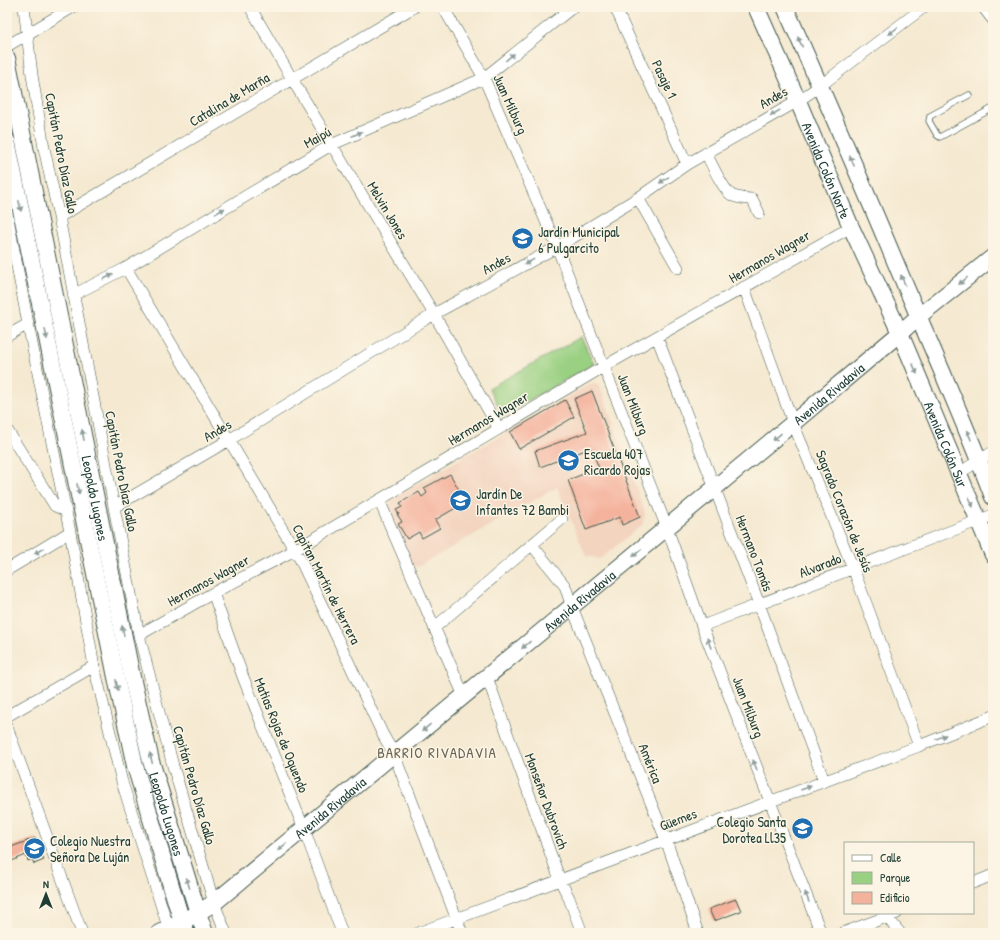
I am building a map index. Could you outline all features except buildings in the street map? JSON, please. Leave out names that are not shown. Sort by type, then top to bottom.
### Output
[{"type":"main road","name":"Avenida Colón Norte","points":[[756,7],[851,226],[900,333]]},
{"type":"main road","name":"Avenida Colón Norte","points":[[784,7],[820,86],[919,316]]},
{"type":"main road","name":"Leopoldo Lugones","points":[[7,58],[132,677],[151,761],[198,913],[206,933]]},
{"type":"main road","name":"Leopoldo Lugones","points":[[7,141],[118,687],[173,930]]},
{"type":"main road","name":"Avenida Rivadavia","points":[[173,930],[214,903],[667,528],[919,316],[993,257]]},
{"type":"main road","name":"Avenida Colón Sur","points":[[919,316],[986,457],[993,497]]},
{"type":"main road","name":"Avenida Colón Sur","points":[[900,333],[959,473],[986,518],[993,555]]},
{"type":"street","name":"Capitán Pedro Díaz Gallo","points":[[24,7],[32,75],[44,148],[59,217],[139,635],[173,766],[214,903],[226,933]]},
{"type":"street","points":[[7,46],[73,7]]},
{"type":"street","name":"Melvin Jones","points":[[250,7],[331,145],[434,314],[499,429]]},
{"type":"street","name":"Catalina de Marña","points":[[59,217],[414,7]]},
{"type":"street","name":"Juan Milburg","points":[[443,7],[484,78],[557,247],[667,528],[702,626],[821,933]]},
{"type":"street","name":"Maipú","points":[[73,295],[126,268],[331,145],[484,78],[573,7]]},
{"type":"street","name":"Pasaje 1","points":[[615,7],[687,164]]},
{"type":"street","name":"Andes","points":[[114,507],[229,440],[434,314],[557,247],[638,198],[687,164],[798,101],[924,7]]},
{"type":"street","points":[[983,7],[993,20]]},
{"type":"street","points":[[706,154],[726,189],[732,196],[752,199],[759,214]]},
{"type":"street","points":[[638,198],[678,268]]},
{"type":"street","points":[[7,213],[66,511],[94,666],[122,782],[173,930]]},
{"type":"street","name":"Hermanos Wagner","points":[[139,635],[213,593],[295,550],[604,367],[851,226]]},
{"type":"street","name":"Capitan Martín de Herrera","points":[[126,268],[303,564],[383,735],[394,754],[462,933]]},
{"type":"street","name":"Sagrado Corazón de Jesús","points":[[744,287],[793,423],[853,568],[919,746]]},
{"type":"street","points":[[7,336],[28,324]]},
{"type":"street","name":"Hermano Tomás","points":[[657,337],[759,604],[824,781]]},
{"type":"street","points":[[7,430],[55,506],[66,511]]},
{"type":"street","points":[[959,473],[986,457]]},
{"type":"street","points":[[379,500],[464,696]]},
{"type":"street","name":"Alvarado","points":[[702,626],[986,518]]},
{"type":"street","points":[[434,628],[562,519]]},
{"type":"street","points":[[7,570],[70,532]]},
{"type":"street","points":[[532,545],[565,586],[572,607]]},
{"type":"street","name":"Matias Rojas de Oquendo","points":[[213,593],[243,677],[304,829],[342,933]]},
{"type":"street","name":"América","points":[[572,607],[666,840],[698,933]]},
{"type":"street","points":[[7,716],[94,666]]},
{"type":"street","name":"Monseñor Dubrovich","points":[[487,677],[560,880],[569,898],[582,933]]},
{"type":"street","name":"Güemes","points":[[418,933],[919,746],[993,716]]},
{"type":"street","points":[[7,727],[82,933]]},
{"type":"street","points":[[974,883],[993,875]]},
{"type":"street","points":[[843,933],[895,914]]},
{"type":"street","points":[[887,917],[900,933]]},
{"type":"street","points":[[868,924],[875,933]]},
{"type":"lane","points":[[969,95],[930,116],[929,121],[937,135],[940,137],[993,108]]},
{"type":"shaded area","points":[[592,383],[599,384],[645,513],[642,525],[600,559],[586,556],[557,487],[419,566],[413,566],[388,507],[391,499]]},
{"type":"green space","points":[[581,337],[594,364],[503,415],[489,388]]},
{"type":"place","name":"Jardín Municipal 6 Pulgarcito","points":[[522,239]]},
{"type":"place","name":"Escuela 407 Ricardo Rojas","points":[[569,461]]},
{"type":"place","name":"Jardín De Infantes 72 Bambi","points":[[460,501]]},
{"type":"place","name":"Colegio Santa Dorotea Ll35","points":[[802,829]]},
{"type":"place","name":"Colegio Nuestra Señora De Luján","points":[[35,848]]},
{"type":"district","name":"BARRIO RIVADAVIA","points":[[437,752]]}]
